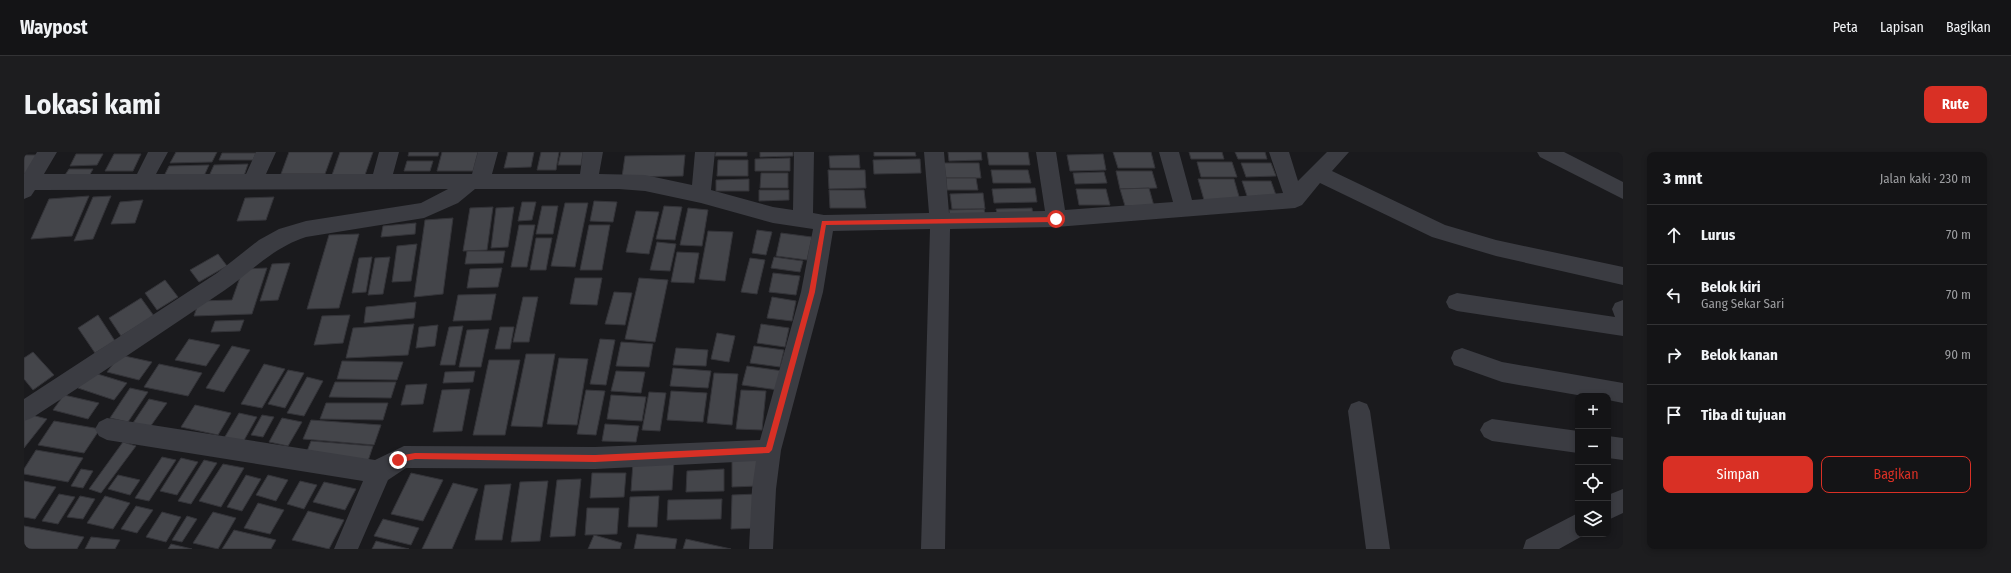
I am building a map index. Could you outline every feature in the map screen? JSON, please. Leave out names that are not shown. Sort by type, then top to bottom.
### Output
[{"type":"street","points":[[25,185],[47,152]]},
{"type":"street","points":[[143,181],[158,152]]},
{"type":"street","points":[[254,181],[266,152]]},
{"type":"street","points":[[381,181],[390,152]]},
{"type":"street","points":[[24,411],[224,280],[266,246],[286,235],[306,229],[424,210],[451,198],[478,180],[488,152]]},
{"type":"street","points":[[588,180],[593,152]]},
{"type":"street","points":[[701,195],[705,152]]},
{"type":"street","points":[[761,549],[764,488],[769,450],[812,292],[813,221],[804,152]]},
{"type":"street","points":[[933,549],[941,255],[940,221],[934,152]]},
{"type":"street","points":[[1046,152],[1056,219]]},
{"type":"street","points":[[1169,152],[1186,209]]},
{"type":"street","points":[[1279,152],[1295,200]]},
{"type":"street","points":[[25,185],[143,181],[588,180],[645,183],[701,195],[773,215],[813,221],[1056,219],[1295,200],[1318,173],[1339,152]]},
{"type":"street","points":[[1547,152],[1623,191]]},
{"type":"street","points":[[1318,173],[1439,232],[1496,248],[1623,276]]},
{"type":"street","points":[[1457,302],[1623,327]]},
{"type":"street","points":[[1462,358],[1502,372],[1623,393]]},
{"type":"street","points":[[1359,411],[1378,549]]},
{"type":"street","points":[[107,430],[378,472]]},
{"type":"street","points":[[1492,430],[1575,442]]},
{"type":"street","points":[[1611,447],[1623,449]]},
{"type":"street","points":[[346,549],[378,472],[398,460],[415,456],[595,458],[769,450]]},
{"type":"street","points":[[1611,506],[1623,500]]},
{"type":"street","points":[[1535,549],[1575,527]]},
{"type":"building","points":[[176,152],[217,152],[212,162],[170,163]]},
{"type":"building","points":[[289,152],[333,152],[325,174],[281,174]]},
{"type":"building","points":[[340,152],[373,152],[365,175],[332,175]]},
{"type":"building","points":[[409,152],[439,152],[438,156],[408,156]]},
{"type":"building","points":[[442,152],[478,152],[473,171],[437,171]]},
{"type":"building","points":[[508,152],[534,152],[531,167],[504,168]]},
{"type":"building","points":[[541,152],[559,152],[556,170],[537,170]]},
{"type":"building","points":[[561,152],[583,152],[581,165],[558,165]]},
{"type":"building","points":[[716,152],[747,152],[747,156],[715,156]]},
{"type":"building","points":[[760,152],[793,152],[793,156],[760,157]]},
{"type":"building","points":[[874,152],[915,152],[916,156],[874,156]]},
{"type":"building","points":[[948,152],[981,152],[982,160],[949,161]]},
{"type":"building","points":[[987,152],[1028,152],[1030,165],[989,165]]},
{"type":"building","points":[[1113,152],[1151,152],[1155,168],[1118,168]]},
{"type":"building","points":[[1189,152],[1222,152],[1224,159],[1191,159]]},
{"type":"building","points":[[1235,152],[1265,152],[1267,159],[1238,159]]},
{"type":"building","points":[[222,153],[256,153],[253,160],[219,160]]},
{"type":"building","points":[[76,154],[103,154],[97,165],[70,166]]},
{"type":"building","points":[[114,154],[141,154],[133,171],[105,171]]},
{"type":"building","points":[[1103,154],[1106,170],[1070,171],[1067,155]]},
{"type":"building","points":[[24,155],[37,155],[24,174]]},
{"type":"building","points":[[685,155],[683,176],[622,177],[625,156]]},
{"type":"building","points":[[859,155],[860,168],[830,168],[829,156]]},
{"type":"building","points":[[790,158],[790,171],[755,171],[755,159]]},
{"type":"building","points":[[920,159],[921,173],[874,174],[873,160]]},
{"type":"building","points":[[718,160],[748,160],[748,176],[717,176]]},
{"type":"building","points":[[407,161],[433,161],[430,171],[404,171]]},
{"type":"building","points":[[1197,162],[1232,162],[1237,177],[1201,177]]},
{"type":"building","points":[[944,163],[979,163],[981,178],[946,178]]},
{"type":"building","points":[[1241,163],[1271,163],[1276,176],[1246,177]]},
{"type":"building","points":[[248,164],[244,176],[209,176],[214,165]]},
{"type":"building","points":[[209,165],[204,176],[164,176],[169,166]]},
{"type":"building","points":[[69,169],[93,169],[88,178],[63,178]]},
{"type":"building","points":[[828,170],[865,170],[866,188],[829,189]]},
{"type":"building","points":[[991,170],[1028,170],[1031,183],[993,183]]},
{"type":"building","points":[[1116,171],[1152,171],[1157,188],[1120,189]]},
{"type":"building","points":[[1104,172],[1107,183],[1075,184],[1073,173]]},
{"type":"building","points":[[761,173],[788,173],[788,188],[760,188]]},
{"type":"building","points":[[946,178],[976,178],[978,190],[947,190]]},
{"type":"building","points":[[749,179],[749,191],[716,191],[716,180]]},
{"type":"building","points":[[1198,179],[1234,179],[1240,200],[1204,200]]},
{"type":"building","points":[[1242,181],[1271,181],[1277,198],[1248,199]]},
{"type":"building","points":[[1035,188],[1037,202],[994,203],[992,189]]},
{"type":"building","points":[[1149,188],[1154,206],[1125,206],[1120,189]]},
{"type":"building","points":[[1076,189],[1106,189],[1110,205],[1079,205]]},
{"type":"building","points":[[759,190],[789,190],[789,200],[759,201]]},
{"type":"building","points":[[829,190],[864,190],[866,208],[830,208]]},
{"type":"building","points":[[983,193],[985,209],[952,209],[950,194]]},
{"type":"building","points":[[89,196],[72,236],[31,239],[49,199]]},
{"type":"building","points":[[111,196],[93,239],[74,241],[93,197]]},
{"type":"building","points":[[274,197],[266,220],[237,221],[245,198]]},
{"type":"building","points":[[143,200],[135,223],[111,224],[120,202]]},
{"type":"building","points":[[594,201],[617,202],[613,222],[590,221]]},
{"type":"building","points":[[522,202],[536,202],[532,220],[518,221]]},
{"type":"building","points":[[565,203],[588,203],[575,267],[551,266]]},
{"type":"building","points":[[542,206],[558,206],[553,234],[536,234]]},
{"type":"building","points":[[664,206],[682,207],[675,240],[656,239]]},
{"type":"building","points":[[493,207],[487,250],[463,251],[470,208]]},
{"type":"building","points":[[514,207],[508,247],[491,248],[496,208]]},
{"type":"building","points":[[688,208],[708,210],[702,246],[680,245]]},
{"type":"building","points":[[1032,208],[1033,217],[998,217],[996,209]]},
{"type":"building","points":[[984,209],[986,219],[950,219],[949,210]]},
{"type":"building","points":[[636,211],[659,212],[649,254],[626,252]]},
{"type":"building","points":[[453,218],[443,294],[414,297],[425,220]]},
{"type":"building","points":[[416,223],[415,234],[381,237],[383,226]]},
{"type":"building","points":[[519,225],[535,225],[527,267],[511,267]]},
{"type":"building","points":[[589,225],[610,225],[602,270],[580,270]]},
{"type":"building","points":[[757,230],[772,232],[766,255],[752,253]]},
{"type":"building","points":[[708,231],[733,232],[725,281],[699,279]]},
{"type":"building","points":[[781,233],[812,237],[807,260],[776,256]]},
{"type":"building","points":[[359,234],[339,308],[307,309],[329,235]]},
{"type":"building","points":[[536,238],[552,238],[546,270],[530,270]]},
{"type":"building","points":[[657,242],[676,244],[670,271],[650,270]]},
{"type":"building","points":[[417,244],[411,281],[392,282],[397,246]]},
{"type":"building","points":[[467,251],[505,251],[503,263],[465,264]]},
{"type":"building","points":[[677,252],[699,253],[694,283],[671,282]]},
{"type":"building","points":[[218,254],[227,266],[199,282],[190,270]]},
{"type":"building","points":[[372,257],[366,292],[352,293],[359,258]]},
{"type":"building","points":[[390,257],[383,294],[368,295],[375,258]]},
{"type":"building","points":[[774,257],[803,261],[800,272],[771,268]]},
{"type":"building","points":[[750,258],[765,260],[757,294],[741,292]]},
{"type":"building","points":[[290,263],[278,300],[260,301],[272,264]]},
{"type":"building","points":[[267,268],[252,314],[194,316],[199,301],[232,300],[243,269]]},
{"type":"building","points":[[502,268],[498,287],[467,288],[470,269]]},
{"type":"building","points":[[773,273],[800,276],[796,295],[769,292]]},
{"type":"building","points":[[575,278],[602,278],[597,305],[570,304]]},
{"type":"building","points":[[639,278],[668,280],[655,342],[625,339]]},
{"type":"building","points":[[165,280],[178,297],[157,310],[145,293]]},
{"type":"building","points":[[614,292],[632,293],[625,325],[605,324]]},
{"type":"building","points":[[496,294],[491,320],[453,321],[458,295]]},
{"type":"building","points":[[523,297],[538,297],[529,342],[513,342]]},
{"type":"building","points":[[772,297],[796,301],[792,321],[767,318]]},
{"type":"building","points":[[141,298],[154,316],[121,336],[109,318]]},
{"type":"building","points":[[416,302],[414,318],[364,323],[366,307]]},
{"type":"building","points":[[98,315],[115,341],[95,353],[78,328]]},
{"type":"building","points":[[350,315],[343,343],[314,345],[322,316]]},
{"type":"building","points":[[244,320],[240,331],[211,332],[215,321]]},
{"type":"building","points":[[414,324],[408,355],[346,358],[353,328]]},
{"type":"building","points":[[761,324],[789,328],[785,347],[757,343]]},
{"type":"building","points":[[438,325],[435,346],[416,348],[419,327]]},
{"type":"building","points":[[463,326],[455,365],[440,365],[449,327]]},
{"type":"building","points":[[500,327],[514,327],[510,349],[495,349]]},
{"type":"building","points":[[489,329],[481,367],[459,367],[467,330]]},
{"type":"building","points":[[717,333],[735,336],[729,362],[711,359]]},
{"type":"building","points":[[189,339],[220,345],[206,366],[175,360]]},
{"type":"building","points":[[600,339],[615,340],[606,385],[590,384]]},
{"type":"building","points":[[621,342],[653,344],[649,367],[616,366]]},
{"type":"building","points":[[232,346],[250,350],[224,392],[206,388]]},
{"type":"building","points":[[754,346],[784,350],[780,367],[750,363]]},
{"type":"building","points":[[676,348],[708,350],[706,366],[673,365]]},
{"type":"building","points":[[33,352],[54,375],[33,390],[24,379],[24,358]]},
{"type":"building","points":[[526,354],[555,354],[542,427],[511,426]]},
{"type":"building","points":[[120,355],[152,362],[139,380],[107,372]]},
{"type":"building","points":[[559,358],[588,359],[577,425],[547,424]]},
{"type":"building","points":[[489,360],[520,360],[505,435],[473,435]]},
{"type":"building","points":[[342,361],[403,362],[397,380],[337,379]]},
{"type":"building","points":[[159,364],[202,373],[188,396],[144,387]]},
{"type":"building","points":[[264,364],[285,369],[262,408],[241,404]]},
{"type":"building","points":[[747,366],[783,371],[778,390],[742,385]]},
{"type":"building","points":[[673,368],[711,371],[708,388],[670,386]]},
{"type":"building","points":[[288,370],[304,373],[285,408],[268,404]]},
{"type":"building","points":[[475,371],[473,382],[443,383],[445,372]]},
{"type":"building","points":[[616,371],[645,372],[641,393],[611,391]]},
{"type":"building","points":[[91,372],[127,383],[114,400],[78,388]]},
{"type":"building","points":[[714,373],[738,374],[732,425],[707,423]]},
{"type":"building","points":[[307,377],[323,381],[304,416],[287,413]]},
{"type":"building","points":[[335,382],[396,382],[391,398],[329,397]]},
{"type":"building","points":[[427,384],[423,404],[401,405],[406,385]]},
{"type":"building","points":[[130,388],[148,392],[128,422],[110,418]]},
{"type":"building","points":[[470,389],[462,431],[433,432],[442,390]]},
{"type":"building","points":[[586,390],[605,391],[596,435],[577,434]]},
{"type":"building","points":[[741,390],[766,391],[762,430],[736,429]]},
{"type":"building","points":[[671,391],[707,393],[703,422],[667,420]]},
{"type":"building","points":[[649,392],[666,393],[660,431],[642,430]]},
{"type":"building","points":[[64,395],[99,403],[88,419],[53,410]]},
{"type":"building","points":[[611,395],[646,397],[642,421],[607,419]]},
{"type":"building","points":[[149,399],[167,403],[150,427],[133,423]]},
{"type":"building","points":[[326,403],[388,403],[383,420],[320,419]]},
{"type":"building","points":[[195,405],[231,413],[218,435],[181,427]]},
{"type":"building","points":[[24,413],[47,419],[24,448]]},
{"type":"building","points":[[239,413],[257,417],[242,444],[223,440]]},
{"type":"building","points":[[262,415],[274,417],[263,437],[251,435]]},
{"type":"building","points":[[282,418],[302,422],[288,446],[269,442]]},
{"type":"building","points":[[311,420],[381,425],[374,445],[303,439]]},
{"type":"building","points":[[54,421],[100,429],[84,453],[38,445]]},
{"type":"building","points":[[605,424],[639,426],[636,442],[602,441]]},
{"type":"building","points":[[311,441],[373,446],[367,464],[304,459]]},
{"type":"building","points":[[123,442],[136,446],[101,493],[89,489]]},
{"type":"building","points":[[36,450],[83,458],[68,482],[24,474],[24,469]]},
{"type":"building","points":[[162,457],[176,460],[149,501],[135,498]]},
{"type":"building","points":[[181,458],[198,462],[177,495],[160,491]]},
{"type":"building","points":[[758,459],[757,486],[732,487],[732,460]]},
{"type":"building","points":[[204,460],[217,463],[191,504],[178,501]]},
{"type":"building","points":[[674,461],[672,490],[631,491],[633,462]]},
{"type":"building","points":[[223,464],[244,468],[221,507],[199,501]]},
{"type":"building","points":[[81,469],[93,471],[83,488],[71,486]]},
{"type":"building","points":[[724,469],[724,491],[686,492],[687,471]]},
{"type":"building","points":[[411,473],[443,480],[423,521],[391,514]]},
{"type":"building","points":[[592,473],[626,473],[624,497],[590,498]]},
{"type":"building","points":[[118,475],[140,480],[130,495],[108,489]]},
{"type":"building","points":[[246,475],[261,479],[242,511],[227,507]]},
{"type":"building","points":[[268,475],[288,480],[276,501],[256,495]]},
{"type":"building","points":[[581,479],[575,536],[550,537],[557,480]]},
{"type":"building","points":[[24,481],[56,487],[35,519],[24,517]]},
{"type":"building","points":[[300,481],[317,485],[304,509],[287,504]]},
{"type":"building","points":[[548,481],[540,541],[511,542],[520,482]]},
{"type":"building","points":[[324,482],[356,489],[345,510],[313,502]]},
{"type":"building","points":[[453,483],[478,489],[452,549],[422,549]]},
{"type":"building","points":[[511,484],[502,540],[475,540],[485,485]]},
{"type":"building","points":[[59,494],[75,497],[58,524],[42,521]]},
{"type":"building","points":[[757,494],[757,528],[731,529],[732,495]]},
{"type":"building","points":[[80,496],[95,499],[83,519],[67,517]]},
{"type":"building","points":[[105,496],[130,503],[113,529],[87,523]]},
{"type":"building","points":[[659,496],[657,527],[628,527],[630,497]]},
{"type":"building","points":[[722,499],[721,519],[667,520],[668,500]]},
{"type":"building","points":[[258,503],[284,510],[270,534],[244,528]]},
{"type":"building","points":[[136,506],[153,510],[137,533],[121,529]]},
{"type":"building","points":[[587,508],[619,508],[617,534],[585,535]]},
{"type":"building","points":[[308,511],[344,520],[329,549],[292,540]]},
{"type":"building","points":[[162,512],[181,517],[166,542],[146,537]]},
{"type":"building","points":[[213,512],[236,518],[218,549],[193,543]]},
{"type":"building","points":[[187,516],[197,519],[182,542],[172,540]]},
{"type":"building","points":[[383,519],[419,528],[411,545],[374,536]]},
{"type":"building","points":[[24,526],[84,537],[77,549],[24,549]]},
{"type":"building","points":[[234,530],[276,540],[271,549],[222,549]]},
{"type":"building","points":[[637,534],[677,539],[675,549],[634,549]]},
{"type":"building","points":[[594,535],[622,543],[620,549],[588,549]]},
{"type":"building","points":[[91,537],[120,540],[115,549],[85,549]]},
{"type":"building","points":[[686,539],[731,549],[683,549]]},
{"type":"building","points":[[376,541],[409,549],[372,549]]},
{"type":"building","points":[[171,544],[192,549],[168,549]]},
{"type":"route","points":[[398,460],[404,457],[415,456],[595,458],[769,450],[812,292],[824,223],[1056,219]]}]
